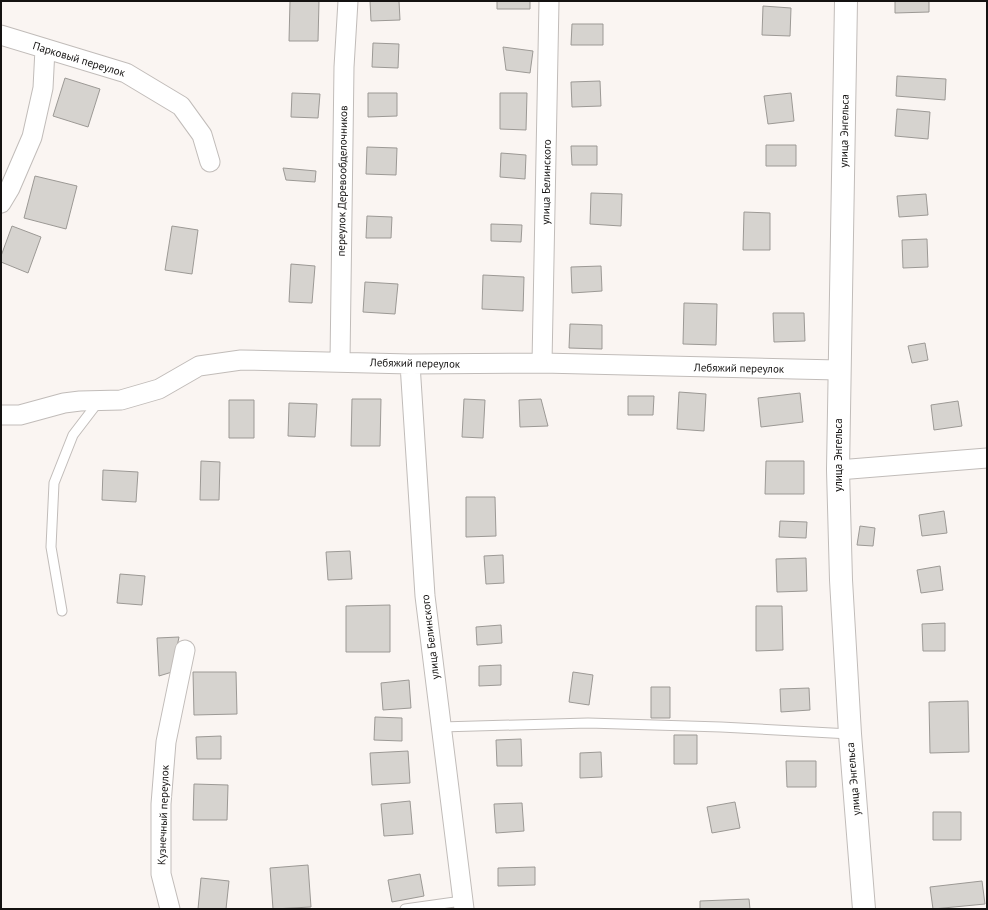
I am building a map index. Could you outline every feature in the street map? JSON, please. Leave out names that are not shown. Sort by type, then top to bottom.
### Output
[{"type":"street","name":"переулок Деревообделочников","points":[[340,361],[344,75],[348,1]]},
{"type":"street","name":"улица Белинского","points":[[542,363],[549,1]]},
{"type":"street","name":"улица Энгельса","points":[[846,1],[838,370],[838,470],[841,580],[850,734],[864,909]]},
{"type":"street","name":"Парковый переулок","points":[[1,35],[126,73],[181,106],[202,135],[210,162]]},
{"type":"street","points":[[1,203],[10,188],[32,137],[43,88],[45,49]]},
{"type":"street","name":"Лебяжий переулок","points":[[1,415],[20,415],[64,403],[121,400],[159,389],[199,366],[241,360],[340,361],[410,364],[542,363],[838,370]]},
{"type":"street","name":"улица Белинского","points":[[410,364],[425,596],[463,905]]},
{"type":"street","points":[[838,470],[987,458]]},
{"type":"street","name":"Кузнечный переулок","points":[[170,909],[161,874],[161,804],[166,742],[185,650]]},
{"type":"lane","points":[[62,612],[51,546],[54,483],[73,435],[100,400]]},
{"type":"lane","points":[[441,727],[588,723],[721,727],[850,734]]},
{"type":"lane","points":[[405,909],[463,905]]},
{"type":"building","points":[[290,1],[319,1],[318,41],[289,41]]},
{"type":"building","points":[[370,1],[399,1],[400,20],[371,21]]},
{"type":"building","points":[[497,1],[530,1],[530,9],[497,9]]},
{"type":"building","points":[[895,1],[929,1],[929,12],[895,13]]},
{"type":"building","points":[[763,6],[791,8],[790,36],[762,35]]},
{"type":"building","points":[[572,24],[603,24],[603,45],[571,45]]},
{"type":"building","points":[[373,43],[399,44],[398,68],[372,67]]},
{"type":"building","points":[[503,47],[533,51],[530,73],[506,70]]},
{"type":"building","points":[[897,76],[946,79],[945,100],[896,96]]},
{"type":"building","points":[[65,78],[100,89],[88,127],[53,116]]},
{"type":"building","points":[[600,81],[601,106],[572,107],[571,82]]},
{"type":"building","points":[[292,93],[320,94],[318,118],[291,117]]},
{"type":"building","points":[[368,93],[397,93],[397,116],[368,117]]},
{"type":"building","points":[[500,93],[527,93],[526,130],[500,129]]},
{"type":"building","points":[[791,93],[794,121],[768,124],[764,96]]},
{"type":"building","points":[[897,109],[930,112],[928,139],[895,136]]},
{"type":"building","points":[[766,145],[796,145],[796,166],[766,166]]},
{"type":"building","points":[[571,146],[597,146],[597,165],[572,165]]},
{"type":"building","points":[[367,147],[397,148],[396,175],[366,174]]},
{"type":"building","points":[[501,153],[526,155],[525,179],[500,177]]},
{"type":"building","points":[[283,168],[316,171],[315,182],[286,180]]},
{"type":"building","points":[[35,176],[77,186],[66,229],[24,218]]},
{"type":"building","points":[[591,193],[622,194],[621,226],[590,224]]},
{"type":"building","points":[[926,194],[928,215],[899,217],[897,196]]},
{"type":"building","points":[[744,212],[770,213],[770,250],[743,250]]},
{"type":"building","points":[[367,216],[392,217],[391,238],[366,238]]},
{"type":"building","points":[[491,224],[522,225],[521,242],[491,241]]},
{"type":"building","points":[[12,226],[41,237],[28,273],[1,262],[1,256]]},
{"type":"building","points":[[172,226],[198,230],[192,274],[165,270]]},
{"type":"building","points":[[927,239],[928,267],[903,268],[902,240]]},
{"type":"building","points":[[291,264],[315,266],[312,303],[289,302]]},
{"type":"building","points":[[601,266],[602,291],[572,293],[571,267]]},
{"type":"building","points":[[483,275],[524,277],[523,311],[482,309]]},
{"type":"building","points":[[365,282],[398,284],[395,314],[363,312]]},
{"type":"building","points":[[684,303],[717,304],[716,345],[683,344]]},
{"type":"building","points":[[773,313],[804,313],[805,341],[774,342]]},
{"type":"building","points":[[570,324],[602,325],[602,349],[569,348]]},
{"type":"building","points":[[925,343],[928,360],[912,363],[908,346]]},
{"type":"building","points":[[679,392],[706,394],[704,431],[677,429]]},
{"type":"building","points":[[800,393],[803,422],[761,427],[758,398]]},
{"type":"building","points":[[628,396],[654,396],[653,415],[628,415]]},
{"type":"building","points":[[352,399],[381,399],[380,446],[351,446]]},
{"type":"building","points":[[464,399],[485,400],[483,438],[462,437]]},
{"type":"building","points":[[541,399],[548,426],[520,427],[519,400]]},
{"type":"building","points":[[229,400],[254,400],[254,438],[229,438]]},
{"type":"building","points":[[958,401],[962,426],[934,430],[931,405]]},
{"type":"building","points":[[289,403],[317,404],[315,437],[288,436]]},
{"type":"building","points":[[201,461],[220,462],[219,500],[200,500]]},
{"type":"building","points":[[766,461],[804,461],[804,494],[765,494]]},
{"type":"building","points":[[103,470],[138,472],[136,502],[102,500]]},
{"type":"building","points":[[466,497],[495,497],[496,536],[466,537]]},
{"type":"building","points":[[944,511],[947,533],[922,536],[919,515]]},
{"type":"building","points":[[780,521],[807,522],[806,538],[779,537]]},
{"type":"building","points":[[860,526],[875,528],[873,546],[857,545]]},
{"type":"building","points":[[350,551],[352,579],[328,580],[326,552]]},
{"type":"building","points":[[503,555],[504,583],[486,584],[484,556]]},
{"type":"building","points":[[806,558],[807,591],[777,592],[776,559]]},
{"type":"building","points":[[940,566],[943,590],[921,593],[917,570]]},
{"type":"building","points":[[120,574],[145,576],[142,605],[117,603]]},
{"type":"building","points":[[390,605],[390,652],[346,652],[346,606]]},
{"type":"building","points":[[756,606],[782,606],[783,650],[756,651]]},
{"type":"building","points":[[945,623],[945,651],[923,651],[922,624]]},
{"type":"building","points":[[501,625],[502,643],[477,645],[476,627]]},
{"type":"building","points":[[179,637],[172,672],[159,676],[157,638]]},
{"type":"building","points":[[501,665],[501,685],[479,686],[479,666]]},
{"type":"building","points":[[193,672],[236,672],[237,714],[194,715]]},
{"type":"building","points":[[573,672],[593,675],[589,705],[569,702]]},
{"type":"building","points":[[409,680],[411,708],[383,710],[381,683]]},
{"type":"building","points":[[651,687],[670,687],[670,718],[651,718]]},
{"type":"building","points":[[809,688],[810,710],[781,712],[780,689]]},
{"type":"building","points":[[968,701],[969,752],[930,753],[929,702]]},
{"type":"building","points":[[375,717],[402,718],[402,741],[374,740]]},
{"type":"building","points":[[674,735],[697,735],[697,764],[674,764]]},
{"type":"building","points":[[221,736],[221,759],[197,759],[196,737]]},
{"type":"building","points":[[521,739],[522,766],[497,766],[496,740]]},
{"type":"building","points":[[408,751],[410,783],[372,785],[370,753]]},
{"type":"building","points":[[601,752],[602,777],[580,778],[580,753]]},
{"type":"building","points":[[786,761],[816,761],[816,787],[787,787]]},
{"type":"building","points":[[194,784],[228,785],[227,820],[193,820]]},
{"type":"building","points":[[410,801],[413,834],[384,836],[381,804]]},
{"type":"building","points":[[735,802],[740,828],[712,833],[707,807]]},
{"type":"building","points":[[522,803],[524,831],[496,833],[494,804]]},
{"type":"building","points":[[933,812],[961,812],[961,840],[933,840]]},
{"type":"building","points":[[308,865],[311,907],[273,909],[270,868]]},
{"type":"building","points":[[535,867],[535,885],[498,886],[498,868]]},
{"type":"building","points":[[420,874],[424,896],[392,902],[388,880]]},
{"type":"building","points":[[201,878],[229,881],[226,909],[198,909]]},
{"type":"building","points":[[982,881],[985,904],[933,909],[930,887]]},
{"type":"building","points":[[749,899],[750,909],[700,909],[700,901]]}]
